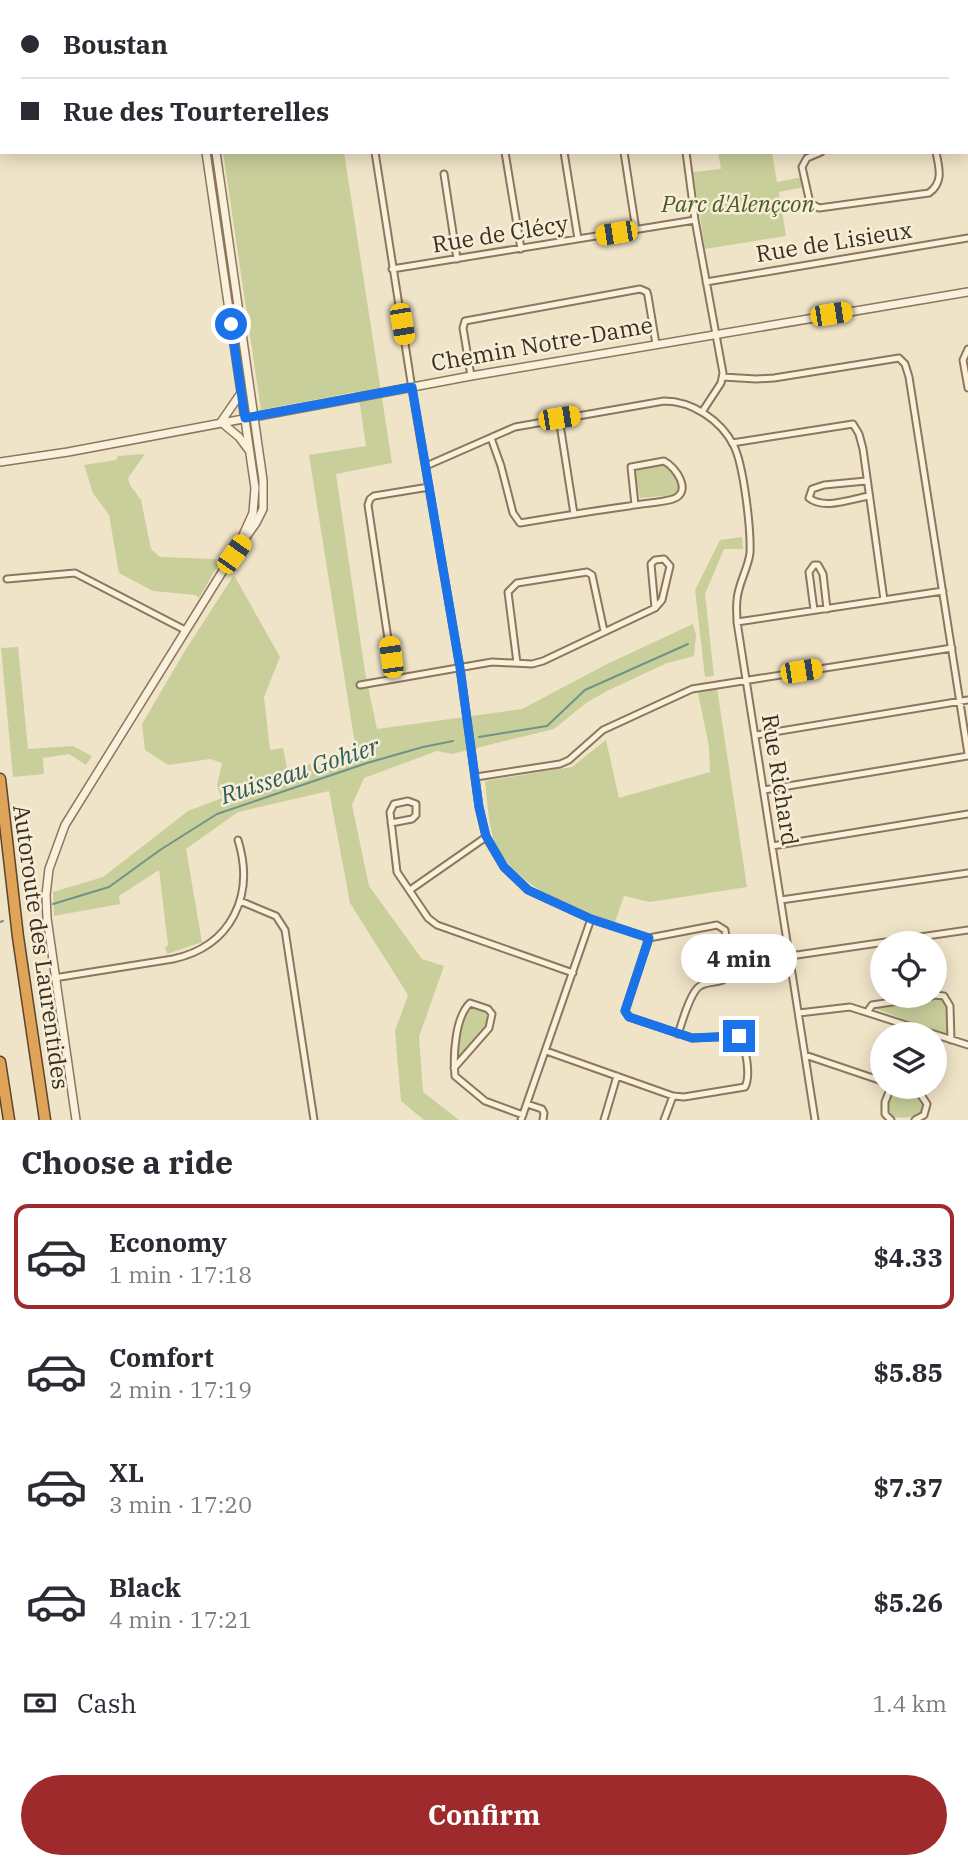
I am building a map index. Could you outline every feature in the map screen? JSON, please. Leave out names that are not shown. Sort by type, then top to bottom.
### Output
[{"type":"highway","name":"Autoroute des Laurentides","points":[[0,779],[21,960],[45,1120]]},
{"type":"highway","points":[[0,1062],[9,1120]]},
{"type":"street","points":[[206,154],[241,392],[249,417],[255,492],[254,510],[229,561]]},
{"type":"street","points":[[76,1120],[54,978],[46,895],[56,844],[77,804],[229,561],[258,520],[264,505],[264,488],[249,417],[216,154]]},
{"type":"street","points":[[375,154],[460,668],[479,807],[486,836],[504,867],[528,890],[591,919],[649,938],[717,925],[725,930],[732,974],[726,980],[700,986],[693,993],[678,1034]]},
{"type":"street","points":[[505,154],[520,249]]},
{"type":"street","points":[[564,154],[578,239]]},
{"type":"street","points":[[624,154],[636,230]]},
{"type":"street","points":[[686,154],[695,220],[723,377],[702,412]]},
{"type":"street","points":[[816,154],[807,158],[802,167],[810,203],[819,208],[929,193],[938,187],[940,175],[936,154]]},
{"type":"street","points":[[444,174],[457,259]]},
{"type":"street","name":"Rue de Clécy","points":[[393,269],[695,220]]},
{"type":"street","name":"Rue de Lisieux","points":[[706,282],[968,238]]},
{"type":"street","points":[[471,376],[463,328],[465,321],[637,289],[647,292],[656,344]]},
{"type":"street","name":"Chemin Notre-Dame","points":[[0,462],[77,451],[471,376],[968,292]]},
{"type":"street","points":[[968,349],[963,360],[968,388]]},
{"type":"street","points":[[723,377],[774,378],[899,358],[905,365],[952,648],[965,701],[968,755],[764,790]]},
{"type":"street","points":[[241,392],[221,422],[239,437],[250,453]]},
{"type":"street","points":[[426,466],[515,427],[668,401],[685,404],[702,412],[732,443],[853,424],[863,449],[884,600]]},
{"type":"street","points":[[559,418],[574,514]]},
{"type":"street","points":[[491,438],[515,519],[520,523],[635,505],[675,498],[682,486],[677,470],[664,461],[631,467],[635,505]]},
{"type":"street","name":"Rue Richard","points":[[732,443],[750,521],[750,556],[737,599],[737,622],[815,1120]]},
{"type":"street","points":[[866,481],[824,485],[812,489],[809,498],[816,503],[827,503],[869,496]]},
{"type":"street","points":[[394,679],[368,505],[374,496],[429,487]]},
{"type":"street","points":[[360,685],[492,663],[532,664],[543,661],[655,608],[662,600],[670,566],[664,559],[651,564],[655,608]]},
{"type":"street","points":[[814,610],[809,572],[814,565],[818,565],[823,574],[827,609]]},
{"type":"street","points":[[517,663],[508,592],[517,583],[587,572],[592,575],[604,631]]},
{"type":"street","points":[[7,579],[75,573],[186,630]]},
{"type":"street","points":[[737,622],[943,591]]},
{"type":"street","points":[[476,778],[560,764],[569,760],[603,730],[692,689],[952,648]]},
{"type":"street","points":[[756,735],[965,701]]},
{"type":"street","points":[[391,823],[412,819],[416,815],[416,804],[408,801],[394,804],[390,812],[391,823],[397,872],[428,918],[437,925],[573,973]]},
{"type":"street","points":[[772,846],[968,814]]},
{"type":"street","points":[[410,890],[486,836]]},
{"type":"street","points":[[54,978],[187,956],[205,947],[219,936],[240,901],[244,872],[238,840]]},
{"type":"street","points":[[781,900],[968,873]]},
{"type":"street","points":[[240,901],[276,916],[285,930],[314,1120]]},
{"type":"street","points":[[454,1068],[489,1028],[492,1014],[488,1009],[470,1003],[465,1008],[454,1043],[454,1068],[455,1076],[485,1101],[522,1117],[591,919]]},
{"type":"street","points":[[790,956],[968,930]]},
{"type":"street","points":[[546,1052],[673,1096],[684,1097],[745,1087],[748,1080],[743,1044],[739,1036],[705,1039],[678,1034],[629,1017],[625,1011],[649,938]]},
{"type":"street","points":[[947,1002],[950,1006],[951,1040]]},
{"type":"street","points":[[799,1013],[850,1007],[968,1045]]},
{"type":"street","points":[[805,1055],[870,1077]]},
{"type":"street","points":[[604,1120],[617,1076]]},
{"type":"street","points":[[664,1120],[673,1096]]},
{"type":"street","points":[[886,1099],[885,1114],[891,1120]]},
{"type":"street","points":[[915,1120],[924,1115],[927,1104],[923,1099]]},
{"type":"street","points":[[527,1104],[542,1109],[543,1120]]},
{"type":"green space","points":[[223,154],[344,154],[392,463],[336,474],[365,672],[377,729],[522,709],[607,664],[693,624],[696,635],[694,656],[667,663],[607,691],[586,703],[554,729],[452,754],[437,751],[364,778],[352,805],[369,886],[422,959],[444,966],[419,1037],[423,1092],[459,1120],[424,1120],[401,1101],[395,1031],[408,995],[350,903],[329,791],[238,812],[186,849],[202,942],[167,954],[159,870],[119,896],[120,904],[54,916],[53,892],[103,877],[188,811],[222,798],[217,786],[222,763],[210,759],[168,765],[145,750],[142,724],[234,575],[280,657],[264,697],[270,750],[283,748],[287,768],[357,757],[309,455],[366,446],[360,405],[355,392],[261,410]]},
{"type":"green space","name":"Parc d'Alençcon","points":[[718,154],[772,154],[777,182],[802,177],[804,187],[779,192],[786,236],[705,249],[693,172],[721,169]]},
{"type":"green space","points":[[145,454],[128,478],[141,500],[151,549],[160,557],[215,559],[218,565],[199,598],[195,595],[153,591],[119,573],[109,515],[93,493],[84,465],[116,460],[118,456]]},
{"type":"green space","points":[[662,463],[670,467],[675,474],[678,492],[674,495],[640,498],[636,469]]},
{"type":"green space","points":[[742,537],[743,549],[724,549],[705,594],[714,676],[705,677],[695,590],[720,540]]},
{"type":"green space","points":[[18,647],[28,749],[73,746],[92,756],[86,765],[69,754],[43,758],[44,774],[13,777],[1,648]]},
{"type":"green space","points":[[717,688],[747,887],[650,902],[624,896],[614,925],[560,902],[525,880],[511,866],[499,851],[492,834],[485,781],[572,767],[606,740],[619,798],[710,772],[709,747],[698,693]]},
{"type":"green space","points":[[470,1003],[492,1014],[489,1028],[454,1068],[458,1024]]},
{"type":"green space","points":[[946,1008],[949,1032],[947,1034],[947,1022],[911,1022],[877,1009]]},
{"type":"green space","points":[[890,1099],[919,1099],[923,1107],[920,1114],[912,1117],[895,1117],[888,1114]]},
{"type":"waterway","name":"Ruisseau Gohier","points":[[479,737],[547,726],[585,690],[688,644]]},
{"type":"waterway","name":"Ruisseau Gohier","points":[[53,904],[109,887],[217,814],[367,763],[453,741]]},
{"type":"waterway","name":"Ruisseau Gohier","points":[[30,909],[37,907]]},
{"type":"route","points":[[231,324],[245,418],[412,387],[460,668],[479,807],[486,836],[504,867],[528,890],[591,919],[649,938],[625,1011],[629,1017],[692,1038],[739,1036]]}]
